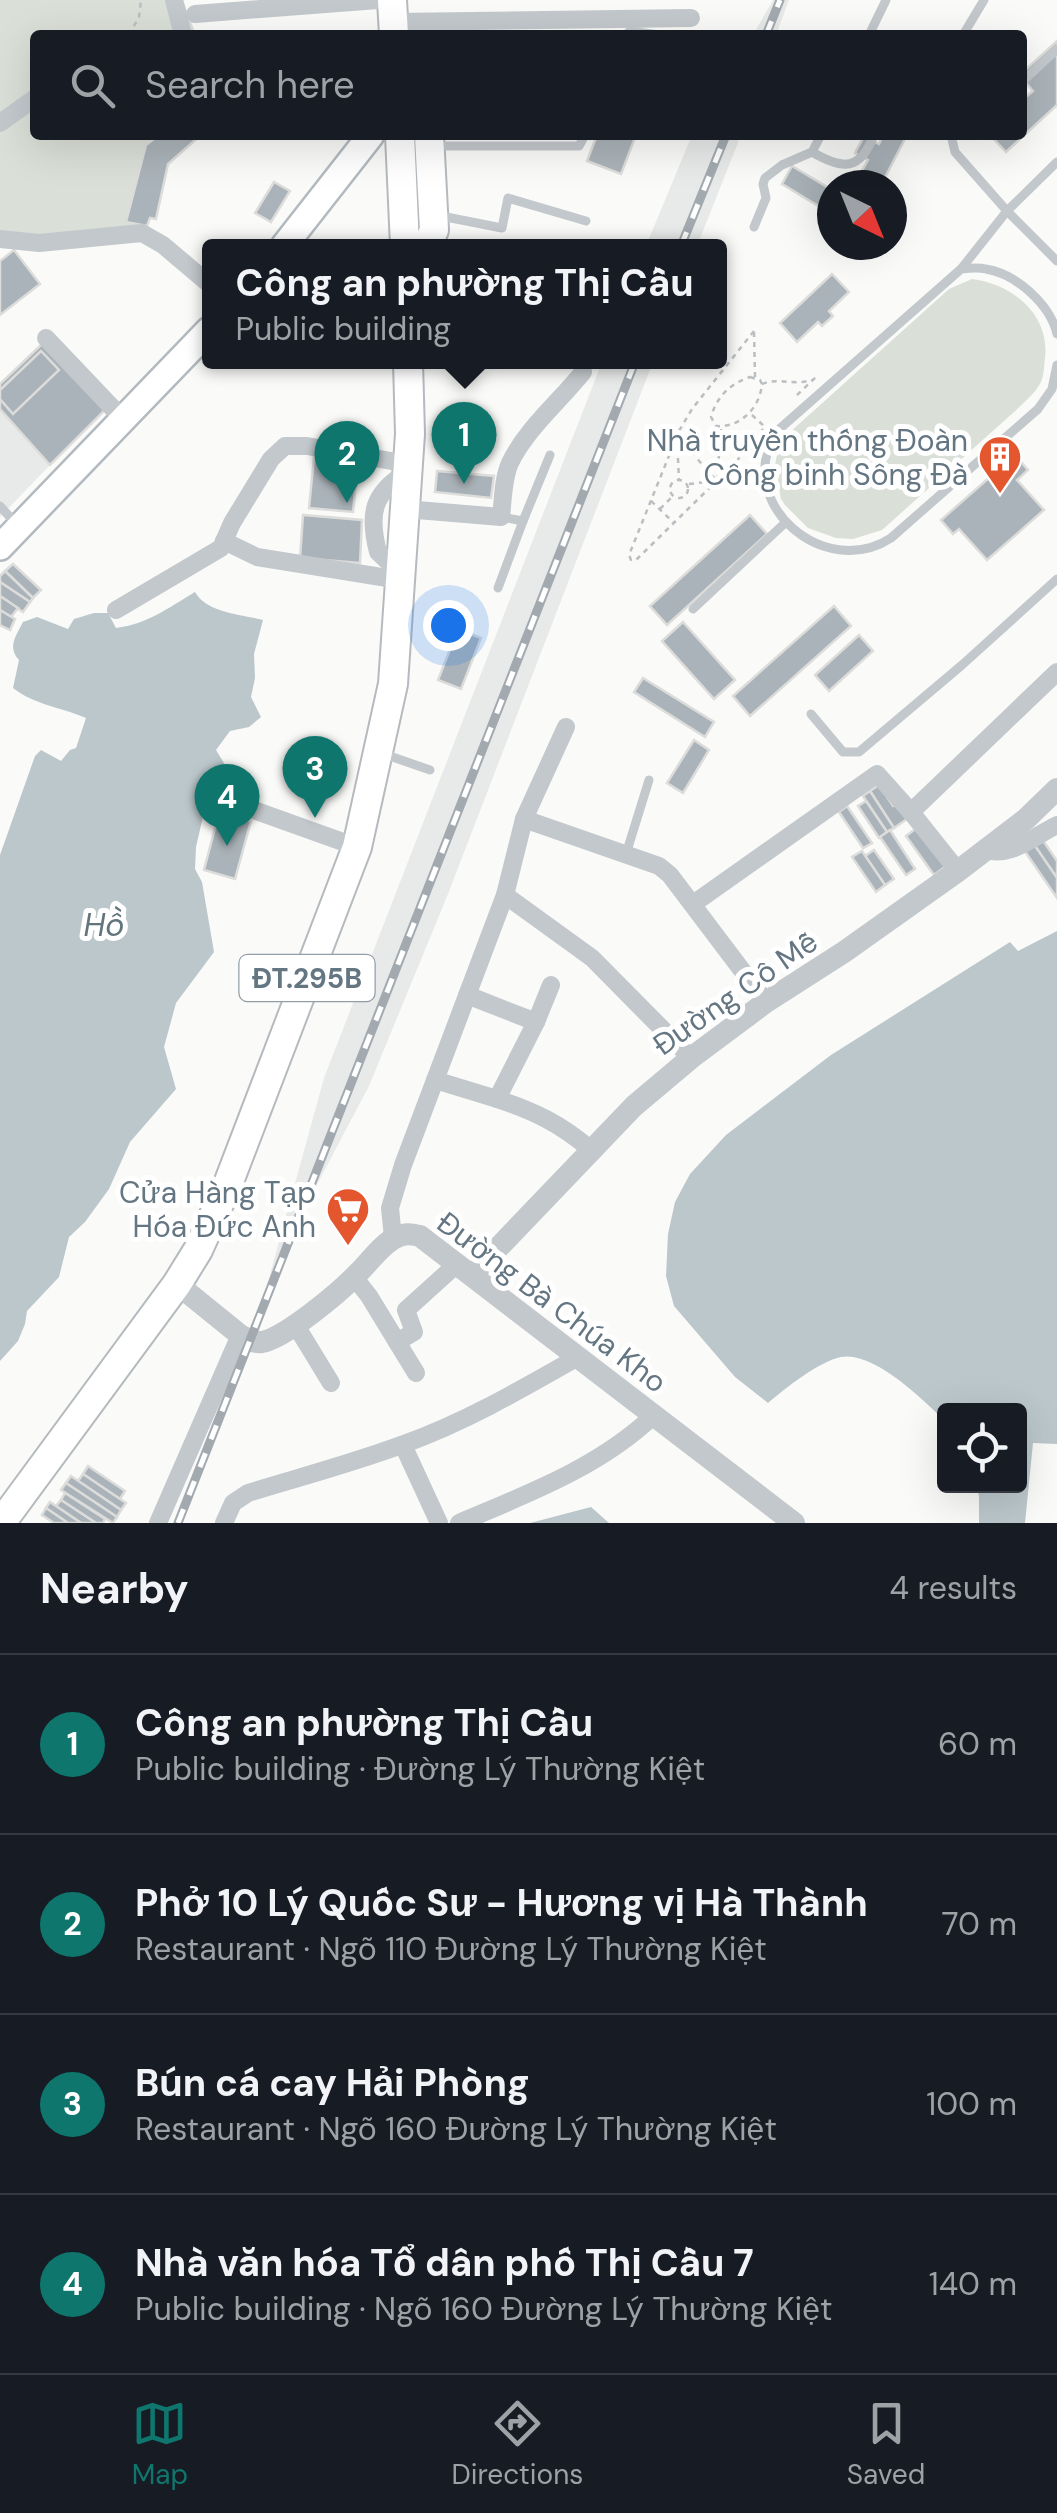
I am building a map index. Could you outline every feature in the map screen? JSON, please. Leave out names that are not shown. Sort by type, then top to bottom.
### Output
[{"type":"main road","points":[[289,239],[366,140]]},
{"type":"main road","points":[[415,141],[433,214],[430,239]]},
{"type":"main road","points":[[405,239],[415,141]]},
{"type":"main road","points":[[0,547],[202,337]]},
{"type":"main road","name":"ĐT.295B","points":[[1,1523],[198,1250],[228,1184],[357,847],[393,684],[410,434],[408,369]]},
{"type":"street","points":[[174,0],[182,30]]},
{"type":"street","points":[[196,14],[392,20],[448,28],[692,18]]},
{"type":"street","points":[[0,123],[30,102]]},
{"type":"street","points":[[0,239],[39,244],[142,233],[163,244],[202,278]]},
{"type":"street","points":[[46,338],[123,420]]},
{"type":"street","points":[[404,509],[501,517],[508,466],[529,432],[583,372]]},
{"type":"street","points":[[116,610],[221,548],[271,460],[285,446],[307,446],[408,468]]},
{"type":"street","points":[[400,577],[378,552],[375,516],[382,490],[408,468]]},
{"type":"street","points":[[224,541],[257,557],[400,577]]},
{"type":"street","points":[[911,812],[1057,672]]},
{"type":"street","points":[[392,1238],[390,1208],[505,895],[524,819],[566,727]]},
{"type":"street","points":[[693,904],[877,774],[958,870]]},
{"type":"street","name":"Đường Cô Mễ","points":[[465,1269],[634,1106],[691,1058],[958,870],[1026,819],[1057,788]]},
{"type":"street","points":[[223,799],[357,847]]},
{"type":"street","points":[[524,819],[659,866],[693,904],[766,1002]]},
{"type":"street","points":[[984,850],[1008,852],[1057,826]]},
{"type":"street","points":[[505,895],[592,958],[691,1058]]},
{"type":"street","points":[[497,1099],[550,985]]},
{"type":"street","points":[[467,995],[536,1022]]},
{"type":"street","points":[[435,1080],[538,1113],[574,1134],[591,1150]]},
{"type":"street","name":"Đường Bà Chúa Kho","points":[[240,1335],[259,1343],[275,1337],[354,1278],[392,1238],[420,1236],[794,1523]]},
{"type":"street","points":[[397,1342],[414,1332],[406,1310],[465,1269]]},
{"type":"street","points":[[354,1278],[416,1373]]},
{"type":"street","points":[[158,1523],[240,1335],[177,1284]]},
{"type":"street","points":[[295,1324],[330,1383]]},
{"type":"street","points":[[224,1523],[233,1503],[248,1493],[441,1430],[578,1357]]},
{"type":"street","points":[[460,1523],[571,1474],[636,1432],[654,1415]]},
{"type":"street","points":[[403,1445],[438,1523]]},
{"type":"lane","points":[[872,30],[886,0]]},
{"type":"lane","points":[[966,30],[983,0]]},
{"type":"lane","points":[[1027,77],[1057,50]]},
{"type":"lane","points":[[415,141],[579,146],[583,140]]},
{"type":"lane","points":[[754,227],[766,198],[765,178],[782,164],[812,152],[818,140]]},
{"type":"lane","points":[[812,152],[839,166],[849,165],[857,162],[872,140]]},
{"type":"lane","points":[[952,140],[955,152],[1006,211],[1057,261]]},
{"type":"lane","points":[[1057,162],[1006,211],[961,269],[776,432],[767,452],[766,488],[776,510],[802,536],[832,548],[848,552],[881,545],[1038,408],[1052,389],[1057,366]]},
{"type":"lane","points":[[433,214],[502,228],[508,198],[586,221]]},
{"type":"lane","points":[[961,269],[982,268],[1016,282],[1040,303],[1057,334]]},
{"type":"lane","points":[[498,588],[550,455]]},
{"type":"lane","points":[[0,506],[19,527]]},
{"type":"lane","points":[[501,517],[523,521]]},
{"type":"lane","points":[[693,609],[786,522]]},
{"type":"lane","points":[[810,714],[842,752],[859,752],[1057,578]]},
{"type":"lane","points":[[378,752],[430,770]]},
{"type":"lane","points":[[626,854],[648,780]]},
{"type":"path","points":[[132,30],[141,0]]},
{"type":"path","points":[[727,364],[754,330],[755,378]]},
{"type":"path","points":[[723,369],[692,408],[677,436],[629,555],[631,560],[636,560],[717,481],[770,422]]},
{"type":"path","points":[[755,378],[762,384],[760,398],[749,413],[721,427],[711,420],[720,397],[744,379],[755,378]]},
{"type":"path","points":[[762,384],[793,384],[815,378],[792,401]]},
{"type":"path","points":[[749,413],[766,427]]},
{"type":"path","points":[[717,481],[721,427]]},
{"type":"path","points":[[677,436],[679,481]]},
{"type":"path","points":[[677,436],[717,481]]},
{"type":"path","points":[[679,481],[686,485],[717,481]]},
{"type":"path","points":[[674,496],[671,486],[679,481]]},
{"type":"path","points":[[674,496],[684,496],[686,485]]},
{"type":"path","points":[[660,510],[674,496]]},
{"type":"path","points":[[650,501],[674,523]]},
{"type":"shaded area","points":[[0,0],[183,0],[194,30],[30,30],[30,140],[171,140],[138,233],[0,236]]},
{"type":"shaded area","points":[[773,0],[789,0],[778,30],[756,30]]},
{"type":"shaded area","points":[[690,140],[739,140],[700,239],[649,239]]},
{"type":"shaded area","points":[[972,279],[1001,287],[1035,315],[1045,342],[1041,382],[1014,412],[882,530],[853,539],[836,538],[808,528],[781,499],[775,466],[779,442],[949,289]]},
{"type":"shaded area","points":[[599,369],[650,369],[448,894],[369,1086],[302,1213],[266,1309],[261,1307],[324,1078]]},
{"type":"shaded area","points":[[0,409],[50,465],[0,517]]},
{"type":"water","name":"Hồ","points":[[195,592],[216,609],[263,620],[254,654],[251,697],[261,717],[249,727],[230,731],[216,750],[227,768],[211,782],[196,847],[195,869],[202,882],[214,952],[176,1003],[164,1047],[176,1089],[130,1142],[109,1189],[69,1237],[59,1277],[27,1311],[18,1341],[0,1361],[0,855],[35,756],[41,750],[61,761],[76,748],[86,718],[39,702],[13,688],[19,660],[14,641],[23,622],[37,617],[68,629],[74,619],[108,613],[116,628],[148,619]]},
{"type":"water","points":[[1057,931],[1057,1444],[1033,1443],[1025,1523],[979,1523],[978,1493],[1027,1493],[1027,1403],[937,1403],[937,1413],[882,1369],[868,1361],[841,1357],[823,1364],[768,1403],[735,1377],[674,1306],[666,1276],[668,1234],[675,1202],[690,1174],[726,1135],[831,1055],[1010,942],[1018,951]]},
{"type":"water","points":[[591,1507],[609,1523],[530,1523]]},
{"type":"building","points":[[1057,41],[1057,105],[1027,133],[1027,96],[1033,91],[1027,84],[1027,68]]},
{"type":"building","points":[[152,140],[195,140],[168,164],[156,219],[150,218],[147,226],[126,222],[146,145]]},
{"type":"building","points":[[595,140],[634,140],[621,174],[587,161]]},
{"type":"building","points":[[862,140],[879,144],[881,140],[904,140],[889,170],[862,170],[868,160],[855,153]]},
{"type":"building","points":[[995,140],[1019,140],[1006,152]]},
{"type":"building","points":[[792,166],[817,181],[817,205],[782,184]]},
{"type":"building","points":[[274,182],[290,191],[271,222],[255,213]]},
{"type":"building","points":[[14,250],[40,284],[0,315],[0,261]]},
{"type":"building","points":[[832,274],[849,292],[829,311],[833,316],[822,326],[818,322],[797,342],[780,323]]},
{"type":"building","points":[[43,343],[106,409],[50,465],[0,409],[0,384]]},
{"type":"building","points":[[41,351],[59,370],[13,414],[0,399],[0,390]]},
{"type":"building","name":"Nhà truyền thống Đoàn Công binh Sông Đà","points":[[1015,455],[1028,470],[1017,480],[1044,510],[987,560],[959,529],[953,534],[941,520]]},
{"type":"building","points":[[314,457],[358,461],[353,512],[309,508]]},
{"type":"building","points":[[437,471],[494,476],[491,498],[435,492]]},
{"type":"building","points":[[303,515],[362,520],[360,563],[300,558]]},
{"type":"building","points":[[750,515],[767,534],[667,625],[650,606]]},
{"type":"building","points":[[13,564],[41,590],[33,598],[5,571]]},
{"type":"building","points":[[5,571],[33,598],[30,602],[0,582]]},
{"type":"building","points":[[0,582],[30,602],[23,612],[0,596]]},
{"type":"building","points":[[0,596],[18,608],[11,617],[0,610]]},
{"type":"building","points":[[834,606],[851,626],[750,716],[733,696]]},
{"type":"building","points":[[0,610],[15,619],[10,630],[0,625]]},
{"type":"building","points":[[683,622],[735,680],[714,699],[662,641]]},
{"type":"building","points":[[458,629],[481,638],[461,689],[438,680]]},
{"type":"building","points":[[859,635],[873,651],[829,691],[815,675]]},
{"type":"building","points":[[643,678],[714,722],[705,737],[634,692]]},
{"type":"building","points":[[694,740],[709,750],[683,793],[667,783]]},
{"type":"building","points":[[879,785],[907,819],[894,828],[870,791]]},
{"type":"building","points":[[870,791],[894,828],[887,832],[863,796]]},
{"type":"building","points":[[866,801],[887,832],[879,838],[858,806]]},
{"type":"building","points":[[847,806],[872,843],[863,848],[839,812]]},
{"type":"building","points":[[219,813],[251,821],[235,879],[204,870]]},
{"type":"building","points":[[918,827],[946,866],[934,875],[906,836]]},
{"type":"building","points":[[890,830],[915,869],[906,875],[880,837]]},
{"type":"building","points":[[1040,836],[1057,861],[1057,878],[1032,842]]},
{"type":"building","points":[[1031,840],[1057,878],[1057,898],[1022,847]]},
{"type":"building","points":[[874,850],[894,879],[885,885],[865,856]]},
{"type":"building","points":[[862,851],[885,885],[876,892],[852,857]]},
{"type":"building","points":[[88,1466],[125,1491],[120,1499],[83,1474]]},
{"type":"building","points":[[83,1474],[126,1503],[121,1510],[78,1481]]},
{"type":"building","points":[[71,1476],[121,1510],[117,1517],[66,1483]]},
{"type":"building","points":[[66,1483],[117,1517],[113,1523],[61,1490]]},
{"type":"building","points":[[65,1493],[105,1519],[103,1523],[96,1523],[61,1500]]},
{"type":"building","points":[[61,1500],[96,1523],[81,1523],[56,1506]]},
{"type":"building","points":[[50,1502],[81,1523],[68,1523],[46,1508]]},
{"type":"building","points":[[46,1508],[68,1523],[54,1523],[42,1515]]},
{"type":"railway","points":[[768,30],[780,0]]},
{"type":"railway","points":[[684,239],[724,140]]},
{"type":"railway","points":[[178,1523],[632,369]]},
{"type":"place","name":"Công an phường Thị Cầu","points":[[464,484]]},
{"type":"place","name":"Nhà truyền thống Đoàn Công binh Sông Đà","points":[[1000,495]]},
{"type":"place","name":"Phở 10 Lý Quốc Sư - Hương vị Hà Thành","points":[[347,503]]},
{"type":"place","name":"Bún cá cay Hải Phòng","points":[[315,818]]},
{"type":"place","name":"Nhà văn hóa Tổ dân phố Thị Cầu 7","points":[[227,846]]},
{"type":"place","name":"Cửa Hàng Tạp Hóa Đức Anh","points":[[348,1247]]}]
